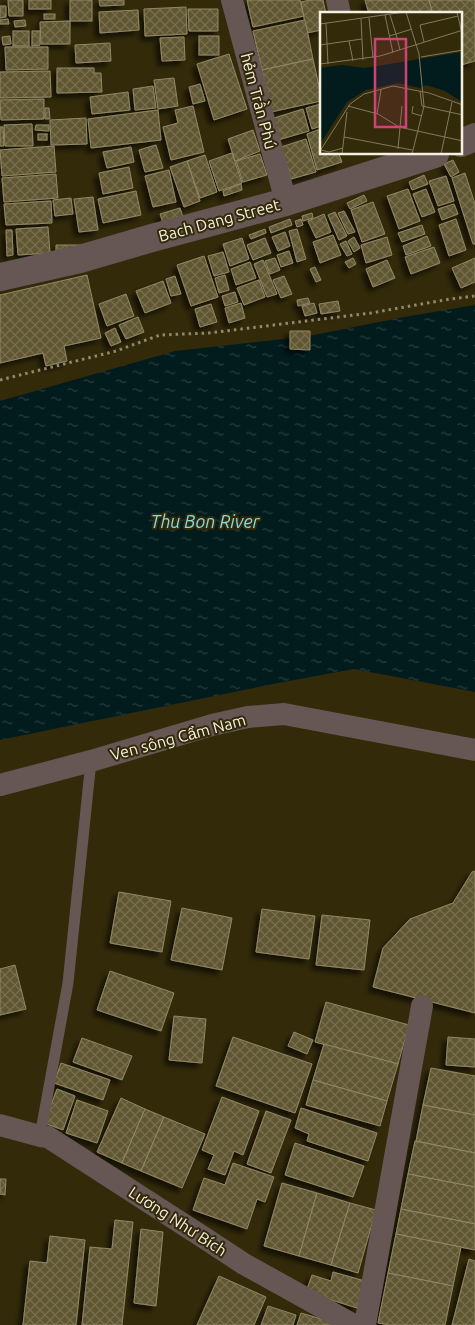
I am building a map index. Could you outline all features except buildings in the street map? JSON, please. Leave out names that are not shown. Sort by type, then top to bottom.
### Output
[{"type":"street","name":"hẻm Trần Phú","points":[[232,0],[286,202]]},
{"type":"street","points":[[462,143],[475,137]]},
{"type":"street","name":"Bach Dang Street","points":[[0,277],[80,259],[286,202],[377,163],[429,155]]},
{"type":"street","name":"Ven sông Cẩm Nam","points":[[0,784],[91,761],[212,725],[248,717],[284,714],[475,750]]},
{"type":"street","points":[[365,1325],[422,1006]]},
{"type":"street","name":"Lương Như Bích","points":[[0,1125],[48,1137],[244,1264],[354,1325]]},
{"type":"lane","points":[[40,1136],[68,983],[91,761]]},
{"type":"path","points":[[0,380],[116,351],[160,335],[209,333],[361,314],[475,296]]},
{"type":"water","name":"Thu Bon River","points":[[475,305],[475,692],[354,669],[0,740],[0,401],[175,351],[309,336]]}]
